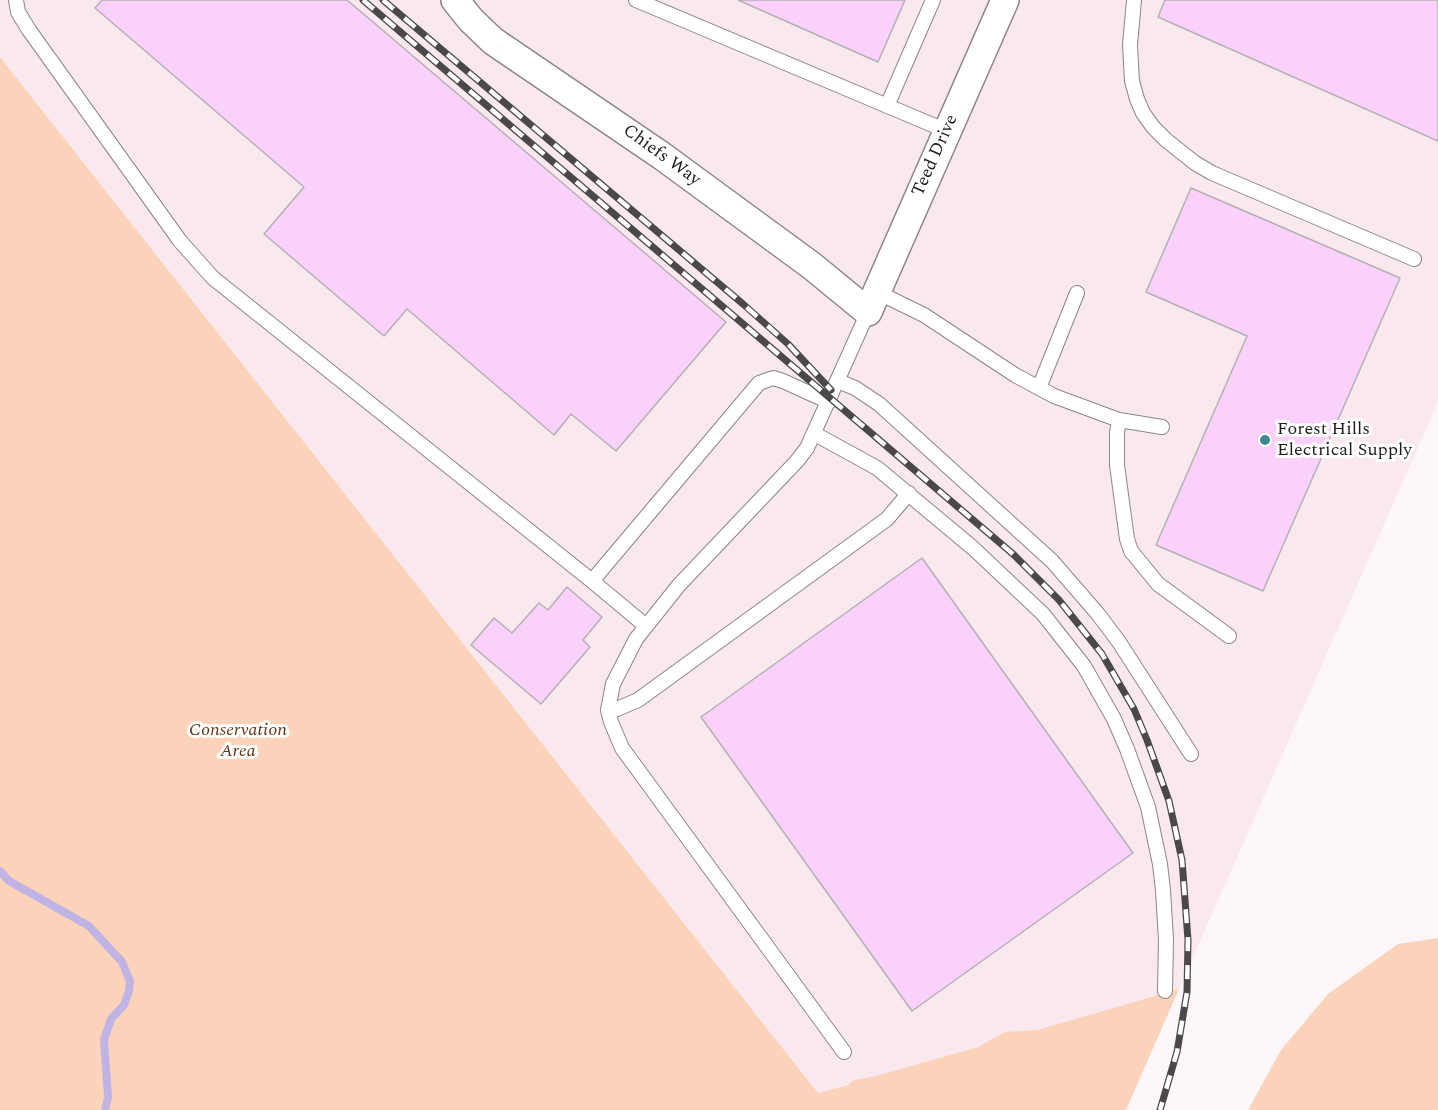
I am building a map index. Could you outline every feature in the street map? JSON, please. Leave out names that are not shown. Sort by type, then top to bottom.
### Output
[{"type":"street","name":"Teed Drive","points":[[872,302],[1005,0]]},
{"type":"street","name":"Chiefs Way","points":[[463,3],[481,30],[500,46],[662,156],[812,266],[872,302]]},
{"type":"lane","points":[[16,0],[18,12],[29,30],[180,241],[213,278],[592,580],[646,626]]},
{"type":"lane","points":[[636,0],[947,131]]},
{"type":"lane","points":[[887,106],[933,0]]},
{"type":"lane","points":[[1134,0],[1130,45],[1132,81],[1143,113],[1153,128],[1212,173],[1414,259]]},
{"type":"lane","points":[[1039,388],[1077,293]]},
{"type":"lane","points":[[844,1052],[622,748],[613,729],[608,710],[618,670],[636,639],[695,567],[797,461],[814,434],[872,302],[924,315],[1015,375],[1073,404],[1119,420],[1162,427]]},
{"type":"lane","points":[[592,580],[759,382],[773,378],[829,402]]},
{"type":"lane","points":[[838,381],[855,388],[879,404],[1052,561],[1119,642],[1191,754]]},
{"type":"lane","points":[[1119,420],[1117,465],[1127,539],[1131,550],[1158,584],[1229,636]]},
{"type":"lane","points":[[814,434],[864,459],[999,570],[1043,614],[1083,666],[1114,719],[1148,807],[1160,864],[1165,916],[1165,990]]},
{"type":"lane","points":[[608,710],[617,710],[638,700],[887,519],[909,494]]},
{"type":"shaded area","points":[[0,0],[1438,0],[1438,402],[1179,989],[818,1093],[0,57]]},
{"type":"green space","name":"Conservation Area","points":[[0,57],[818,1093],[848,1085],[854,1080],[978,1047],[1005,1032],[1037,1030],[1179,989],[1126,1110],[0,1110]]},
{"type":"green space","points":[[1438,938],[1438,1110],[1248,1110],[1281,1050],[1328,994],[1398,944]]},
{"type":"building","points":[[102,0],[347,0],[726,322],[616,451],[571,414],[554,435],[407,309],[384,336],[264,234],[304,187],[95,8]]},
{"type":"building","points":[[738,0],[905,0],[878,62]]},
{"type":"building","points":[[1165,0],[1438,0],[1438,141],[1158,17]]},
{"type":"building","name":"Forest Hills Electrical Supply","points":[[1191,188],[1400,278],[1263,591],[1156,545],[1247,336],[1146,292]]},
{"type":"building","points":[[922,558],[1133,853],[912,1011],[701,717]]},
{"type":"building","points":[[567,587],[602,617],[583,640],[590,647],[541,704],[471,645],[494,618],[512,633],[539,603],[548,610]]},
{"type":"waterway","points":[[0,871],[9,881],[89,926],[122,962],[130,981],[129,991],[124,1005],[111,1019],[104,1040],[108,1097],[105,1110]]},
{"type":"railway","points":[[363,0],[1013,554],[1059,600],[1102,654],[1134,709],[1147,740],[1169,801],[1182,860],[1188,940],[1187,992],[1177,1052],[1160,1110]]},
{"type":"railway","points":[[383,0],[743,304],[788,344],[831,390]]},
{"type":"place","name":"Forest Hills Electrical Supply","points":[[1265,440]]}]
